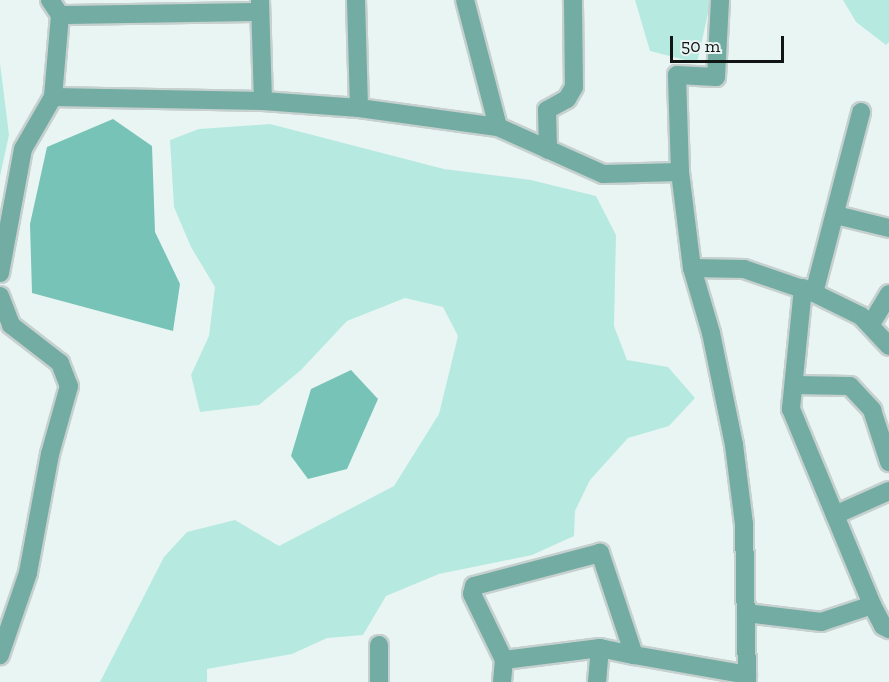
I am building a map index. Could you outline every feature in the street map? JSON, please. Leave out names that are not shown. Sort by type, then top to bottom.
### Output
[{"type":"street","points":[[356,0],[358,108]]},
{"type":"street","points":[[465,0],[498,126]]},
{"type":"street","points":[[548,150],[548,110],[572,94],[574,87],[573,0]]},
{"type":"street","points":[[504,660],[600,648],[747,679],[744,524],[734,445],[711,333],[692,268],[680,171],[677,75],[716,77],[720,0]]},
{"type":"street","points":[[0,273],[21,156],[53,97],[55,7],[260,6],[263,101]]},
{"type":"street","points":[[53,97],[263,101],[358,108],[498,126],[603,174],[680,171]]},
{"type":"street","points":[[861,112],[836,215],[809,291],[791,409],[794,421],[872,605],[884,626],[889,629]]},
{"type":"street","points":[[836,215],[889,228]]},
{"type":"street","points":[[692,268],[744,269],[809,291],[871,324],[889,346]]},
{"type":"street","points":[[871,324],[889,294]]},
{"type":"street","points":[[0,296],[11,325],[60,363],[69,386],[50,454],[28,573],[0,655]]},
{"type":"street","points":[[795,385],[850,386],[872,410],[889,462]]},
{"type":"street","points":[[835,515],[889,491]]},
{"type":"street","points":[[502,682],[504,660],[472,594],[474,586],[600,553],[634,656]]},
{"type":"street","points":[[746,613],[821,622],[872,605]]},
{"type":"street","points":[[378,645],[379,682]]},
{"type":"street","points":[[597,682],[600,648]]},
{"type":"shaded area","points":[[635,0],[711,0],[697,63],[650,51]]},
{"type":"shaded area","points":[[843,0],[889,0],[889,42],[886,45],[856,22]]},
{"type":"shaded area","points":[[0,63],[9,135],[0,176]]},
{"type":"shaded area","points":[[113,119],[152,146],[155,232],[180,284],[173,331],[32,293],[30,224],[47,147]]},
{"type":"shaded area","points":[[270,124],[444,169],[531,180],[596,196],[616,235],[614,326],[627,360],[668,367],[695,398],[669,426],[628,438],[590,480],[575,511],[574,536],[532,555],[439,574],[386,596],[363,635],[327,638],[292,654],[207,669],[207,682],[100,682],[164,557],[187,532],[235,520],[279,546],[394,486],[439,414],[458,336],[443,307],[405,298],[347,321],[301,370],[259,405],[200,412],[191,375],[209,336],[215,287],[191,247],[174,207],[170,140],[199,129]]},
{"type":"shaded area","points":[[351,370],[378,399],[347,469],[308,479],[291,456],[311,389]]},
{"type":"waterway","points":[[26,535],[30,512]]},
{"type":"waterway","points":[[0,626],[9,601]]}]
